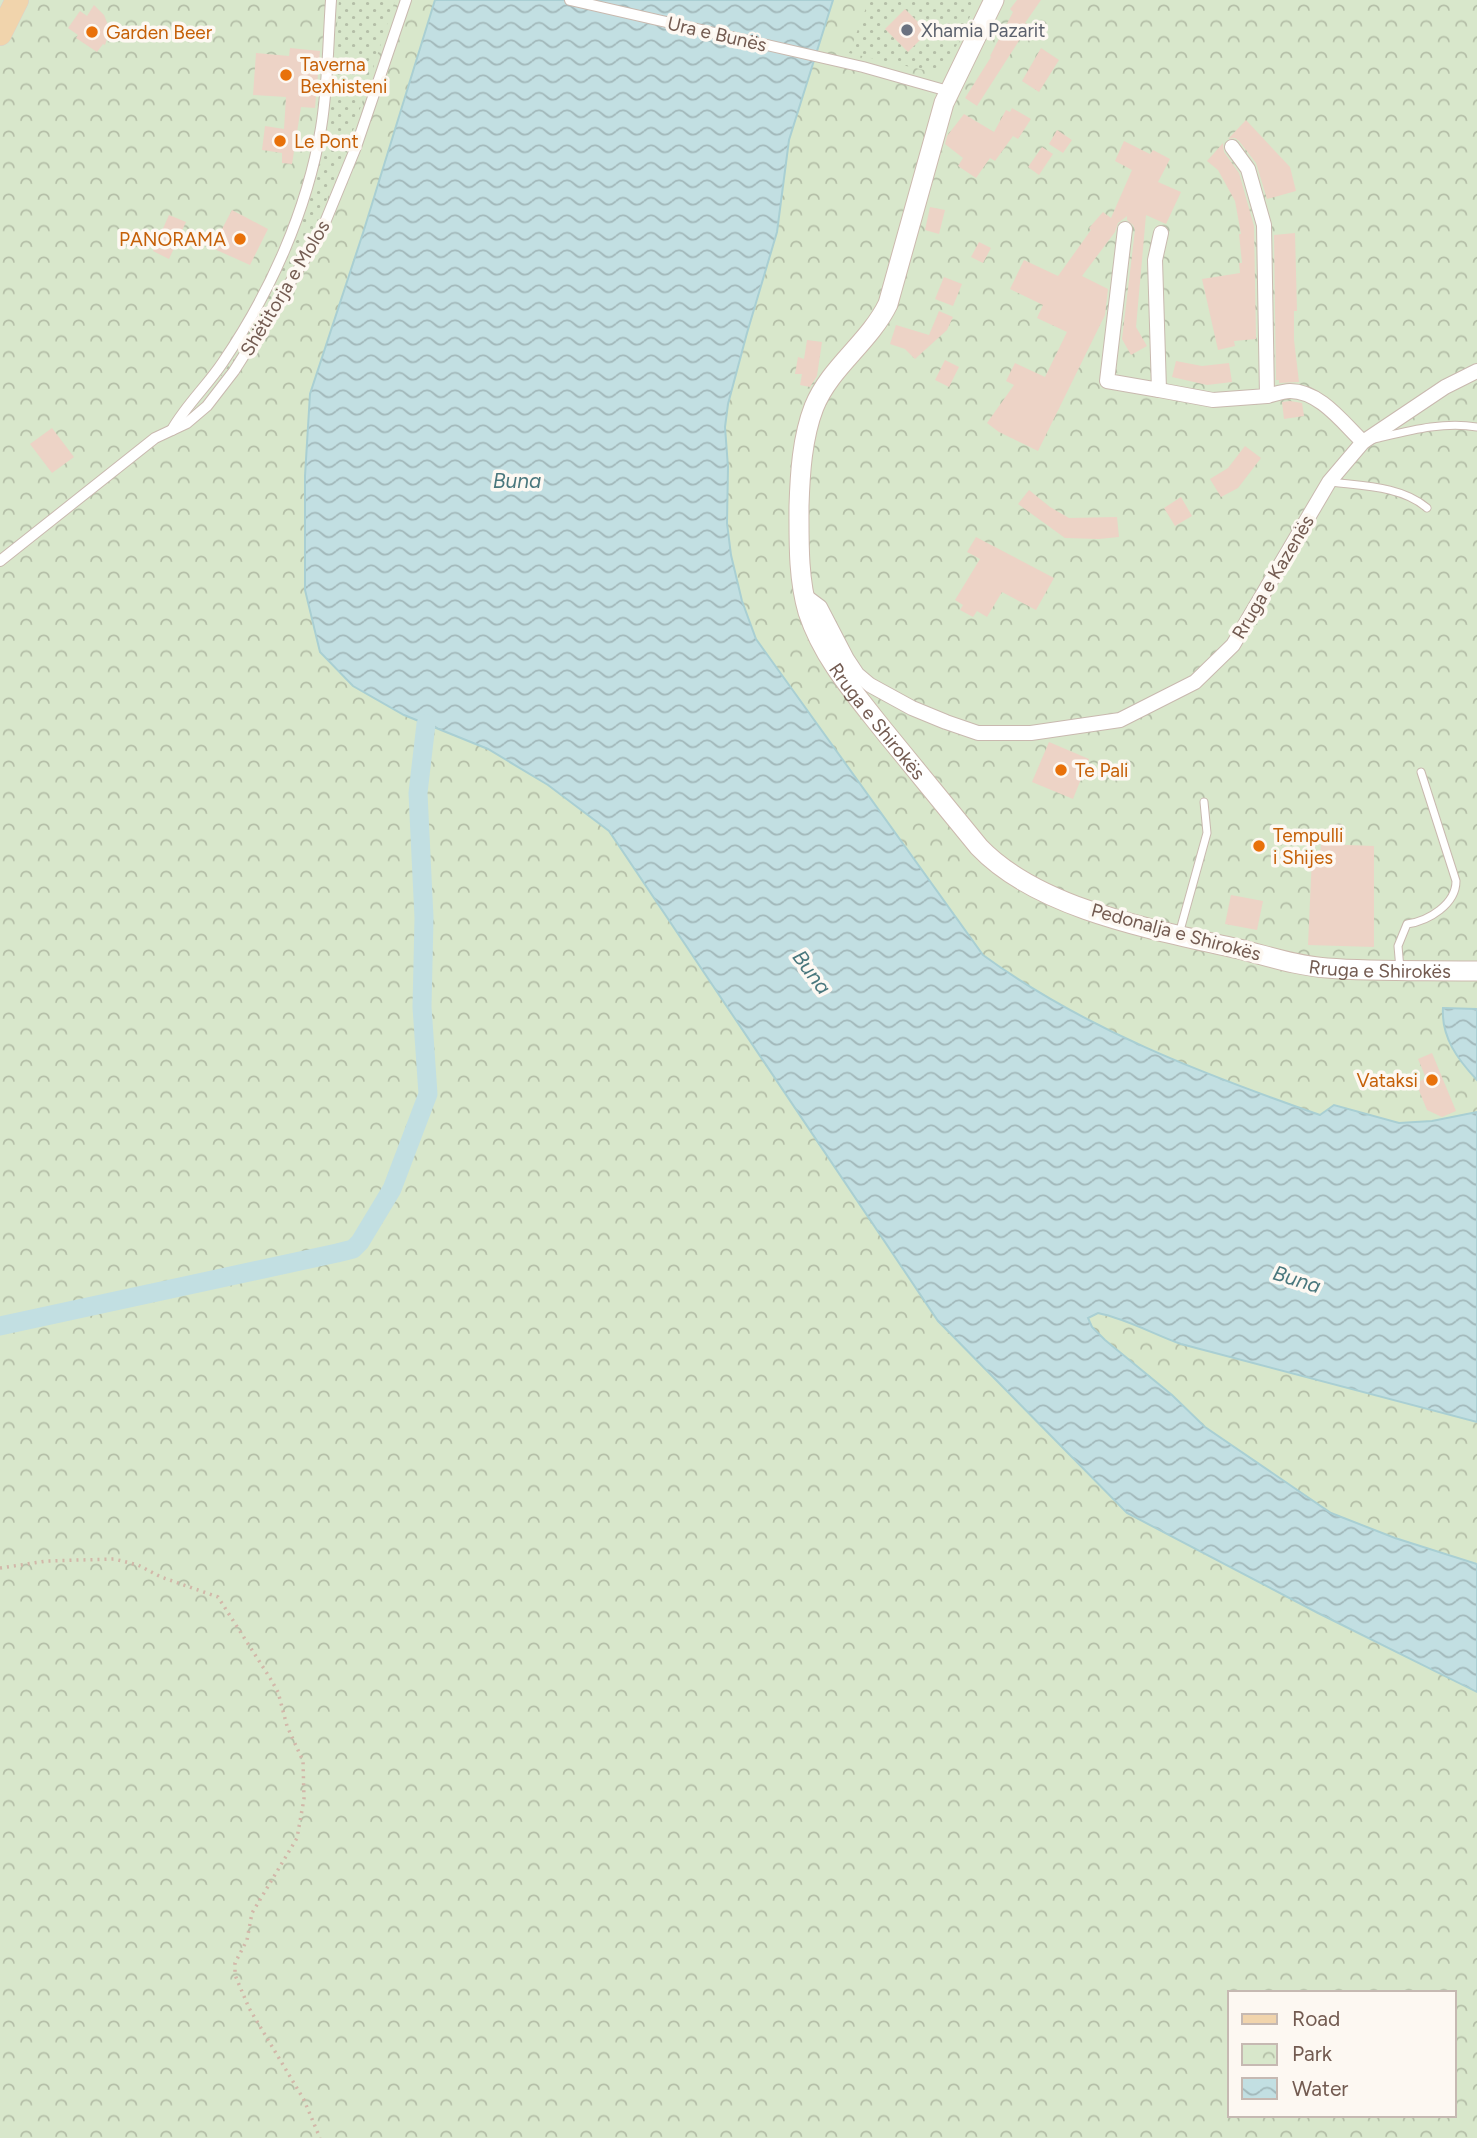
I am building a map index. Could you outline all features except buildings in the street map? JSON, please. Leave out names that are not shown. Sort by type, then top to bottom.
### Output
[{"type":"main road","points":[[0,34],[17,0]]},
{"type":"main road","name":"Rruga e Shirokës","points":[[994,0],[948,92],[888,304],[870,333],[826,385],[809,420],[800,494],[800,564],[804,595],[817,634],[839,675],[989,859],[1025,882],[1082,908],[1119,921],[1313,966],[1477,971]]},
{"type":"street","name":"Shëtitorja e Molos","points":[[170,432],[181,414],[222,364],[262,296],[289,242],[322,125],[331,0]]},
{"type":"street","name":"Shëtitorja e Molos","points":[[0,561],[155,438],[187,423],[207,407],[234,371],[319,237],[356,147],[405,0]]},
{"type":"street","name":"Ura e Bunës","points":[[570,0],[863,67],[948,92]]},
{"type":"street","points":[[1232,147],[1248,169],[1264,225],[1268,396]]},
{"type":"street","points":[[1125,229],[1107,381],[1213,400],[1268,396],[1289,391],[1302,393],[1318,399],[1363,442]]},
{"type":"street","points":[[1158,390],[1155,260],[1161,233]]},
{"type":"street","name":"Rruga e Kazenës","points":[[804,595],[820,607],[857,674],[891,698],[923,713],[978,733],[1031,733],[1120,720],[1195,682],[1233,645],[1329,482],[1363,442],[1445,387],[1477,371]]},
{"type":"lane","points":[[1363,442],[1411,430],[1460,424],[1477,427]]},
{"type":"lane","points":[[1329,482],[1389,489],[1413,498],[1427,508]]},
{"type":"lane","points":[[1400,969],[1398,946],[1407,924],[1417,923],[1448,904],[1456,891],[1456,881],[1421,772]]},
{"type":"lane","points":[[1178,934],[1207,833],[1204,802]]},
{"type":"path","points":[[0,1568],[47,1561],[114,1559],[138,1565],[161,1577],[218,1597],[274,1685],[286,1726],[303,1761],[303,1811],[291,1849],[252,1913],[247,1940],[235,1963],[234,1975],[249,2008],[304,2100],[320,2138]]},
{"type":"green space","points":[[0,0],[1477,0],[1477,2138],[0,2138]]},
{"type":"green space","points":[[339,0],[395,0],[349,143],[307,244],[216,391],[179,425],[225,371],[263,307],[298,237],[329,123]]},
{"type":"green space","points":[[869,0],[977,0],[959,42],[937,73],[849,53]]},
{"type":"water","name":"Buna","points":[[435,0],[833,0],[789,140],[777,232],[728,404],[725,427],[728,467],[727,523],[731,555],[742,601],[756,639],[983,955],[1022,981],[1103,1027],[1146,1047],[1232,1083],[1320,1115],[1334,1105],[1399,1123],[1432,1121],[1477,1112],[1477,1422],[1181,1344],[1098,1313],[1088,1318],[1092,1327],[1105,1340],[1172,1395],[1205,1427],[1331,1513],[1395,1538],[1477,1564],[1477,1692],[1127,1513],[938,1321],[609,831],[548,785],[488,749],[404,715],[353,686],[320,652],[305,590],[305,476],[310,394]]},
{"type":"water","points":[[1443,1008],[1477,1009],[1477,1080],[1452,1047],[1445,1029]]},
{"type":"waterway","points":[[0,1326],[337,1253],[353,1249],[360,1242],[392,1189],[428,1094],[422,1007],[424,918],[418,793],[426,724]]},
{"type":"place","name":"Xhamia Pazarit","points":[[907,30]]},
{"type":"place","name":"Garden Beer","points":[[92,32]]},
{"type":"place","name":"Taverna Bexhisteni","points":[[286,75]]},
{"type":"place","name":"Le Pont","points":[[280,141]]},
{"type":"place","name":"PANORAMA","points":[[240,239]]},
{"type":"place","name":"Te Pali","points":[[1061,770]]},
{"type":"place","name":"Tempulli i Shijes","points":[[1259,846]]},
{"type":"place","name":"Vataksi","points":[[1432,1080]]}]
